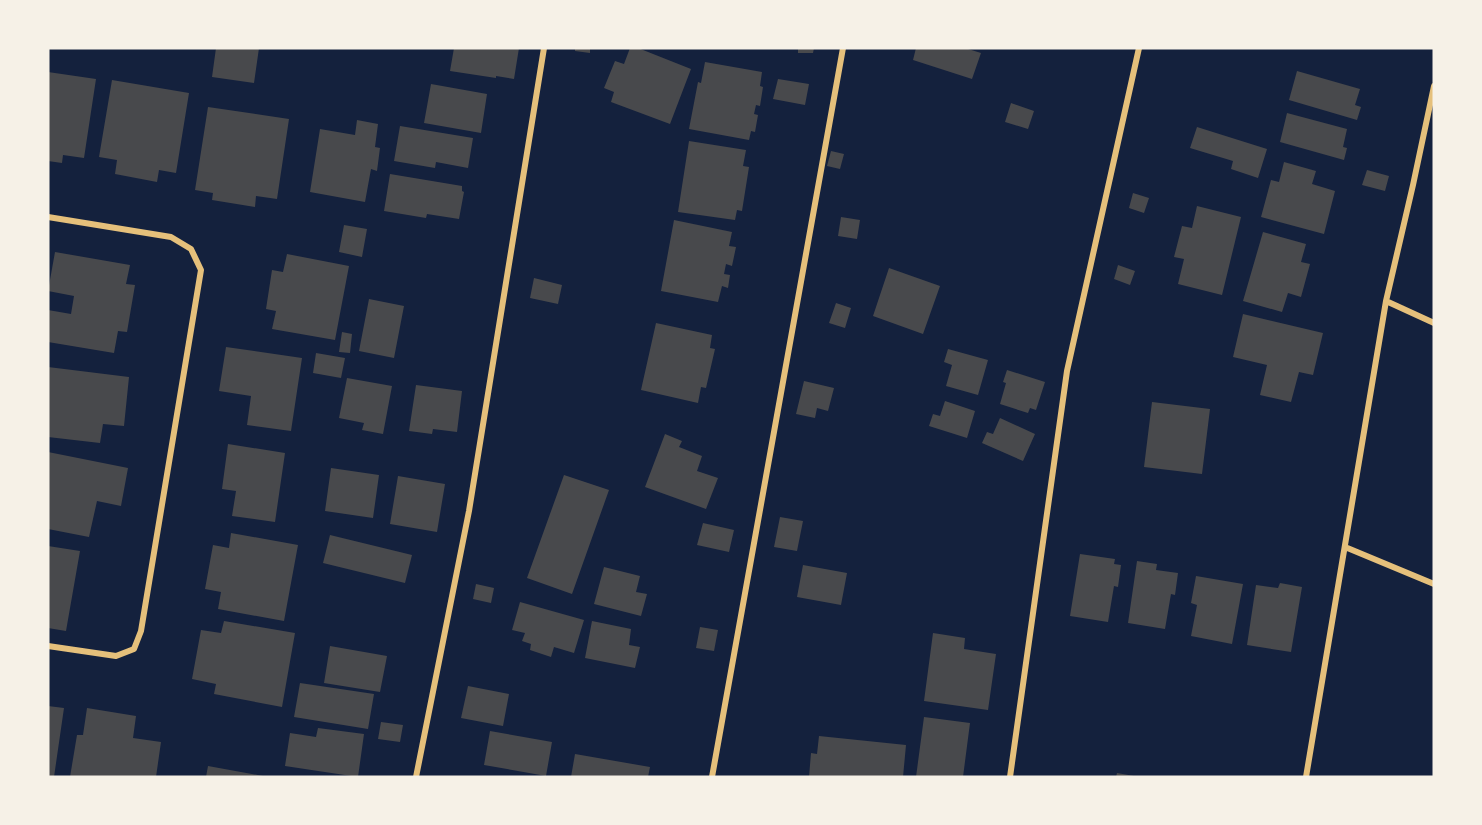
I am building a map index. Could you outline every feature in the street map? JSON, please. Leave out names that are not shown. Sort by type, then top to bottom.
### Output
[{"type":"street","points":[[416,777],[469,511],[544,48]]},
{"type":"street","points":[[712,777],[843,48]]},
{"type":"street","points":[[1010,777],[1067,371],[1139,48]]},
{"type":"street","points":[[1306,777],[1386,301],[1434,86]]},
{"type":"street","points":[[48,217],[171,237],[191,249],[201,270],[141,631],[134,649],[116,657],[48,646]]},
{"type":"street","points":[[1386,301],[1434,323]]},
{"type":"street","points":[[1345,547],[1434,584]]},
{"type":"building","points":[[216,48],[259,48],[254,83],[212,77]]},
{"type":"building","points":[[454,48],[519,48],[514,79],[450,71]]},
{"type":"building","points":[[575,48],[590,48],[590,53],[575,51]]},
{"type":"building","points":[[630,48],[638,48],[691,69],[670,124],[611,102],[614,92],[604,88],[615,61],[624,64]]},
{"type":"building","points":[[798,48],[814,48],[813,53],[798,53]]},
{"type":"building","points":[[916,48],[965,48],[981,53],[972,79],[913,60]]},
{"type":"building","points":[[705,62],[762,72],[760,86],[763,87],[760,106],[756,105],[754,114],[758,115],[755,132],[751,131],[749,140],[689,129],[698,82],[701,83]]},
{"type":"building","points":[[1297,71],[1360,89],[1355,105],[1361,107],[1357,120],[1289,100]]},
{"type":"building","points":[[48,72],[96,79],[84,158],[63,155],[62,163],[48,161]]},
{"type":"building","points":[[778,79],[809,84],[805,105],[773,99]]},
{"type":"building","points":[[112,80],[189,93],[176,173],[159,170],[157,182],[115,174],[117,160],[99,157]]},
{"type":"building","points":[[431,84],[487,94],[481,133],[424,123]]},
{"type":"building","points":[[1011,103],[1034,111],[1028,129],[1005,122]]},
{"type":"building","points":[[208,107],[289,119],[277,199],[256,196],[255,207],[212,200],[213,193],[195,190]]},
{"type":"building","points":[[1287,113],[1347,129],[1343,147],[1347,148],[1344,160],[1280,142]]},
{"type":"building","points":[[357,120],[378,124],[375,147],[380,148],[377,171],[371,169],[365,202],[310,192],[320,129],[355,135]]},
{"type":"building","points":[[400,126],[473,138],[468,168],[436,162],[435,168],[394,161]]},
{"type":"building","points":[[1197,127],[1267,149],[1258,178],[1231,169],[1233,161],[1190,148]]},
{"type":"building","points":[[689,141],[746,150],[743,166],[749,167],[742,211],[737,210],[735,220],[678,212]]},
{"type":"building","points":[[831,151],[844,154],[840,169],[827,166]]},
{"type":"building","points":[[1284,162],[1316,171],[1312,184],[1335,191],[1324,234],[1261,217],[1271,180],[1279,182]]},
{"type":"building","points":[[1367,170],[1389,176],[1385,191],[1362,185]]},
{"type":"building","points":[[390,174],[462,186],[464,192],[459,219],[427,214],[426,218],[384,211]]},
{"type":"building","points":[[1133,193],[1149,198],[1144,213],[1129,208]]},
{"type":"building","points":[[1197,206],[1241,217],[1222,295],[1178,284],[1184,259],[1174,257],[1182,226],[1192,228]]},
{"type":"building","points":[[841,217],[860,220],[857,239],[838,236]]},
{"type":"building","points":[[674,220],[732,232],[729,246],[736,247],[732,266],[726,264],[724,274],[730,275],[728,288],[722,286],[718,302],[661,291]]},
{"type":"building","points":[[344,225],[367,229],[362,257],[339,252]]},
{"type":"building","points":[[1263,232],[1306,244],[1301,262],[1310,264],[1301,297],[1288,293],[1282,312],[1243,301]]},
{"type":"building","points":[[55,252],[130,265],[126,284],[135,285],[127,332],[118,331],[114,353],[48,342],[48,310],[71,314],[74,296],[48,291]]},
{"type":"building","points":[[287,254],[349,266],[335,340],[272,329],[276,311],[266,309],[272,270],[283,272]]},
{"type":"building","points":[[1118,265],[1135,271],[1130,285],[1114,279]]},
{"type":"building","points":[[889,268],[940,286],[923,334],[873,316]]},
{"type":"building","points":[[534,278],[562,285],[558,304],[530,298]]},
{"type":"building","points":[[369,299],[404,306],[394,358],[359,351]]},
{"type":"building","points":[[836,303],[851,308],[845,328],[829,323]]},
{"type":"building","points":[[1243,314],[1323,333],[1313,375],[1299,372],[1291,402],[1260,395],[1267,365],[1233,357]]},
{"type":"building","points":[[656,323],[712,335],[710,348],[715,349],[706,388],[701,387],[698,403],[641,390]]},
{"type":"building","points":[[342,332],[352,334],[350,353],[339,352]]},
{"type":"building","points":[[226,347],[302,358],[291,431],[247,425],[251,396],[219,391]]},
{"type":"building","points":[[948,349],[988,360],[978,395],[946,386],[952,365],[944,362]]},
{"type":"building","points":[[316,353],[345,358],[341,378],[313,373]]},
{"type":"building","points":[[48,367],[129,377],[124,426],[103,424],[100,443],[48,437]]},
{"type":"building","points":[[1007,370],[1045,382],[1036,410],[1030,408],[1028,413],[1000,404]]},
{"type":"building","points":[[347,378],[392,386],[383,434],[362,430],[364,423],[339,418]]},
{"type":"building","points":[[804,381],[834,388],[828,411],[817,408],[815,418],[796,414]]},
{"type":"building","points":[[416,385],[462,391],[457,432],[433,429],[432,434],[409,431]]},
{"type":"building","points":[[945,401],[975,411],[967,438],[929,426],[933,414],[940,416]]},
{"type":"building","points":[[1152,402],[1210,409],[1202,474],[1144,467]]},
{"type":"building","points":[[1000,418],[1035,434],[1023,461],[982,443],[987,432],[993,434]]},
{"type":"building","points":[[665,434],[682,441],[679,447],[702,456],[697,471],[718,478],[706,509],[645,487]]},
{"type":"building","points":[[228,444],[285,453],[275,522],[232,516],[236,491],[222,489]]},
{"type":"building","points":[[48,452],[128,468],[121,506],[97,501],[89,537],[48,529]]},
{"type":"building","points":[[331,468],[379,475],[373,518],[325,511]]},
{"type":"building","points":[[564,475],[609,490],[572,594],[527,578]]},
{"type":"building","points":[[398,476],[445,484],[437,532],[390,524]]},
{"type":"building","points":[[780,517],[803,521],[797,551],[774,547]]},
{"type":"building","points":[[703,523],[734,530],[729,552],[697,545]]},
{"type":"building","points":[[231,533],[298,545],[284,621],[218,609],[221,592],[205,589],[213,545],[229,548]]},
{"type":"building","points":[[330,535],[412,555],[405,583],[323,563]]},
{"type":"building","points":[[48,546],[80,551],[66,631],[48,628]]},
{"type":"building","points":[[1080,554],[1115,559],[1114,564],[1121,565],[1118,587],[1114,586],[1108,622],[1070,616]]},
{"type":"building","points":[[1137,561],[1157,564],[1156,570],[1178,573],[1175,595],[1171,594],[1165,629],[1128,623]]},
{"type":"building","points":[[803,565],[847,573],[841,605],[797,597]]},
{"type":"building","points":[[604,567],[640,576],[636,592],[647,594],[641,616],[594,604]]},
{"type":"building","points":[[1196,576],[1243,584],[1232,644],[1191,636],[1197,605],[1191,603]]},
{"type":"building","points":[[1280,583],[1302,587],[1291,652],[1247,645],[1256,585],[1278,588]]},
{"type":"building","points":[[476,584],[494,588],[491,603],[473,599]]},
{"type":"building","points":[[520,602],[584,620],[574,653],[554,647],[551,657],[530,650],[531,644],[522,641],[525,633],[512,630]]},
{"type":"building","points":[[224,621],[295,633],[282,707],[214,694],[216,684],[192,679],[201,630],[221,633]]},
{"type":"building","points":[[592,621],[631,629],[629,645],[640,647],[635,668],[585,658]]},
{"type":"building","points":[[700,627],[718,630],[714,651],[696,648]]},
{"type":"building","points":[[933,633],[965,638],[964,649],[996,654],[988,710],[924,701]]},
{"type":"building","points":[[330,646],[387,656],[380,692],[324,683]]},
{"type":"building","points":[[300,683],[374,694],[368,729],[294,717]]},
{"type":"building","points":[[468,686],[509,694],[503,726],[461,718]]},
{"type":"building","points":[[48,706],[64,708],[54,777],[48,777]]},
{"type":"building","points":[[87,708],[136,716],[133,738],[161,742],[156,777],[70,777],[77,735],[83,735]]},
{"type":"building","points":[[924,717],[970,723],[963,777],[916,777]]},
{"type":"building","points":[[381,722],[403,725],[400,742],[378,739]]},
{"type":"building","points":[[318,728],[364,734],[358,777],[285,766],[290,733],[316,737]]},
{"type":"building","points":[[490,731],[552,742],[546,776],[484,765]]},
{"type":"building","points":[[819,736],[906,745],[903,777],[809,777],[811,753],[817,754]]},
{"type":"building","points":[[575,754],[650,767],[648,777],[571,777]]},
{"type":"building","points":[[208,766],[263,776],[206,777]]},
{"type":"building","points":[[1117,773],[1134,776],[1134,777],[1116,777]]}]
